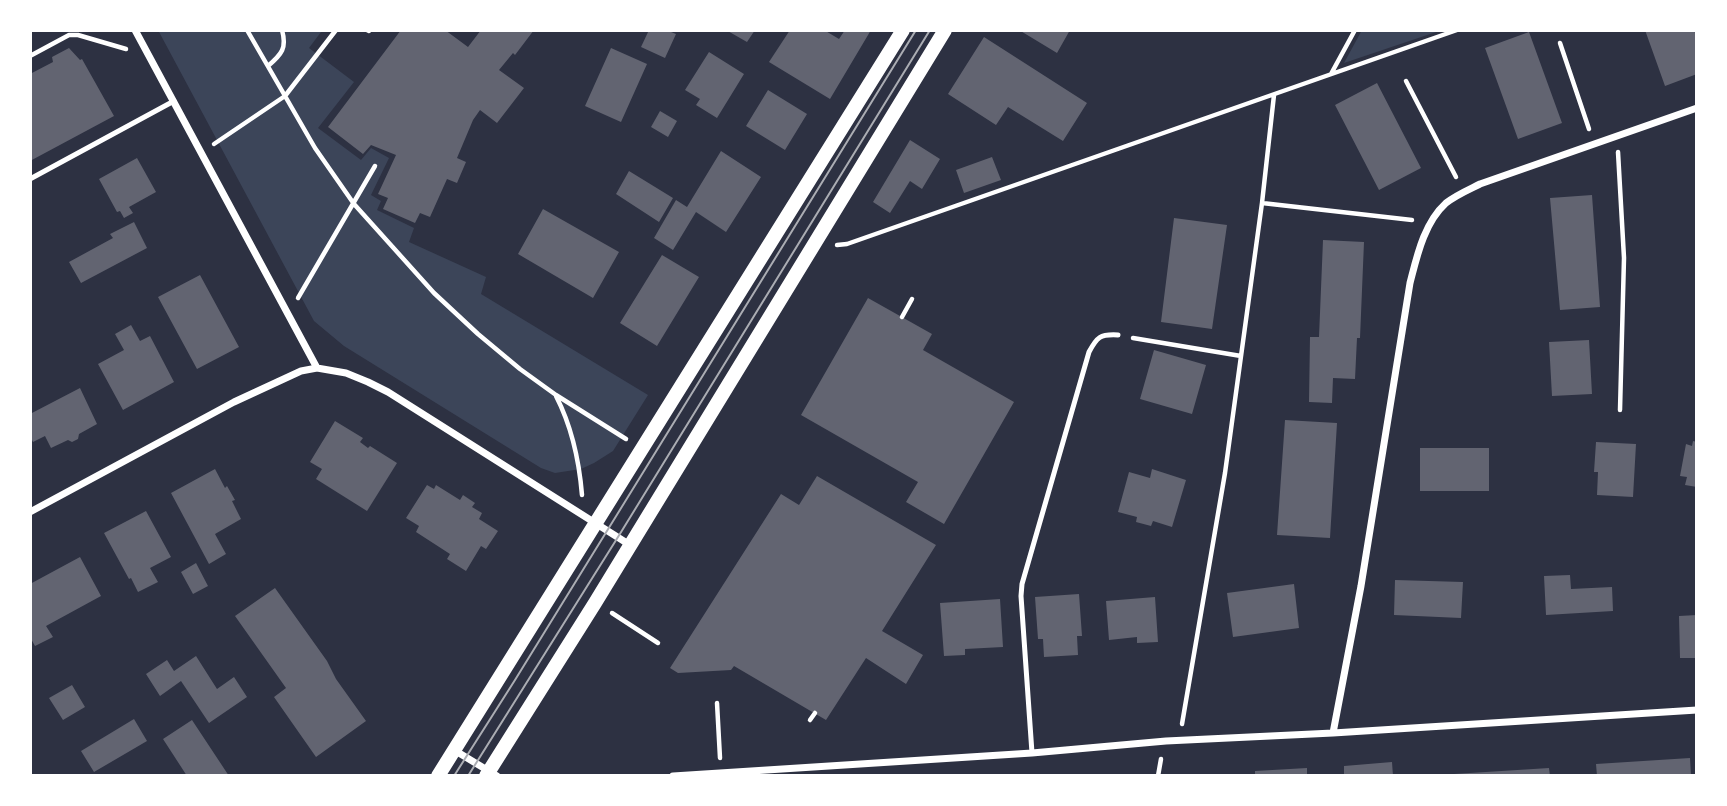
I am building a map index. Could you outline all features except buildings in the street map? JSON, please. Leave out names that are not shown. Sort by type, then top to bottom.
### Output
[{"type":"main road","points":[[438,776],[589,520],[642,449],[903,30]]},
{"type":"main road","points":[[491,775],[945,30]]},
{"type":"street","points":[[135,30],[317,368]]},
{"type":"street","points":[[1333,733],[1362,586],[1410,283],[1416,259],[1431,222],[1445,204],[1480,184],[1697,108]]},
{"type":"street","points":[[30,512],[234,402],[301,371],[317,368],[346,373],[388,392],[630,545]]},
{"type":"street","points":[[673,776],[1180,741],[1697,710]]},
{"type":"street","points":[[454,750],[491,775]]},
{"type":"lane","points":[[30,179],[174,101]]},
{"type":"lane","points":[[1032,753],[1022,584],[1089,352],[1095,340],[1105,334],[1118,335]]},
{"type":"path","points":[[247,30],[315,148],[354,204],[434,293],[520,369],[555,395],[642,449]]},
{"type":"path","points":[[268,66],[285,44],[282,30]]},
{"type":"path","points":[[201,152],[285,96],[335,30]]},
{"type":"path","points":[[1331,74],[1355,30]]},
{"type":"path","points":[[817,237],[826,243],[839,246],[847,244],[1457,30]]},
{"type":"path","points":[[30,56],[69,35],[78,35],[150,56]]},
{"type":"path","points":[[1560,43],[1594,143]]},
{"type":"path","points":[[1406,81],[1464,192]]},
{"type":"path","points":[[1180,741],[1225,473],[1274,95]]},
{"type":"path","points":[[1617,135],[1624,258],[1620,410]]},
{"type":"path","points":[[289,314],[375,166]]},
{"type":"path","points":[[1262,203],[1431,222]]},
{"type":"path","points":[[901,317],[912,299]]},
{"type":"path","points":[[1118,335],[1241,356]]},
{"type":"path","points":[[555,395],[564,412],[579,462],[589,520]]},
{"type":"path","points":[[595,603],[658,643]]},
{"type":"path","points":[[717,703],[720,773]]},
{"type":"path","points":[[810,720],[815,713]]},
{"type":"shaded area","points":[[158,30],[319,30],[321,32],[309,48],[354,82],[318,128],[361,160],[371,148],[389,158],[371,195],[381,201],[377,210],[414,228],[409,242],[486,277],[481,294],[648,395],[613,451],[581,469],[555,473],[541,468],[344,346],[314,321]]},
{"type":"shaded area","points":[[1362,30],[1442,30],[1344,63]]},
{"type":"tram line","points":[[454,776],[916,30]]},
{"type":"tram line","points":[[468,776],[930,30]]}]
